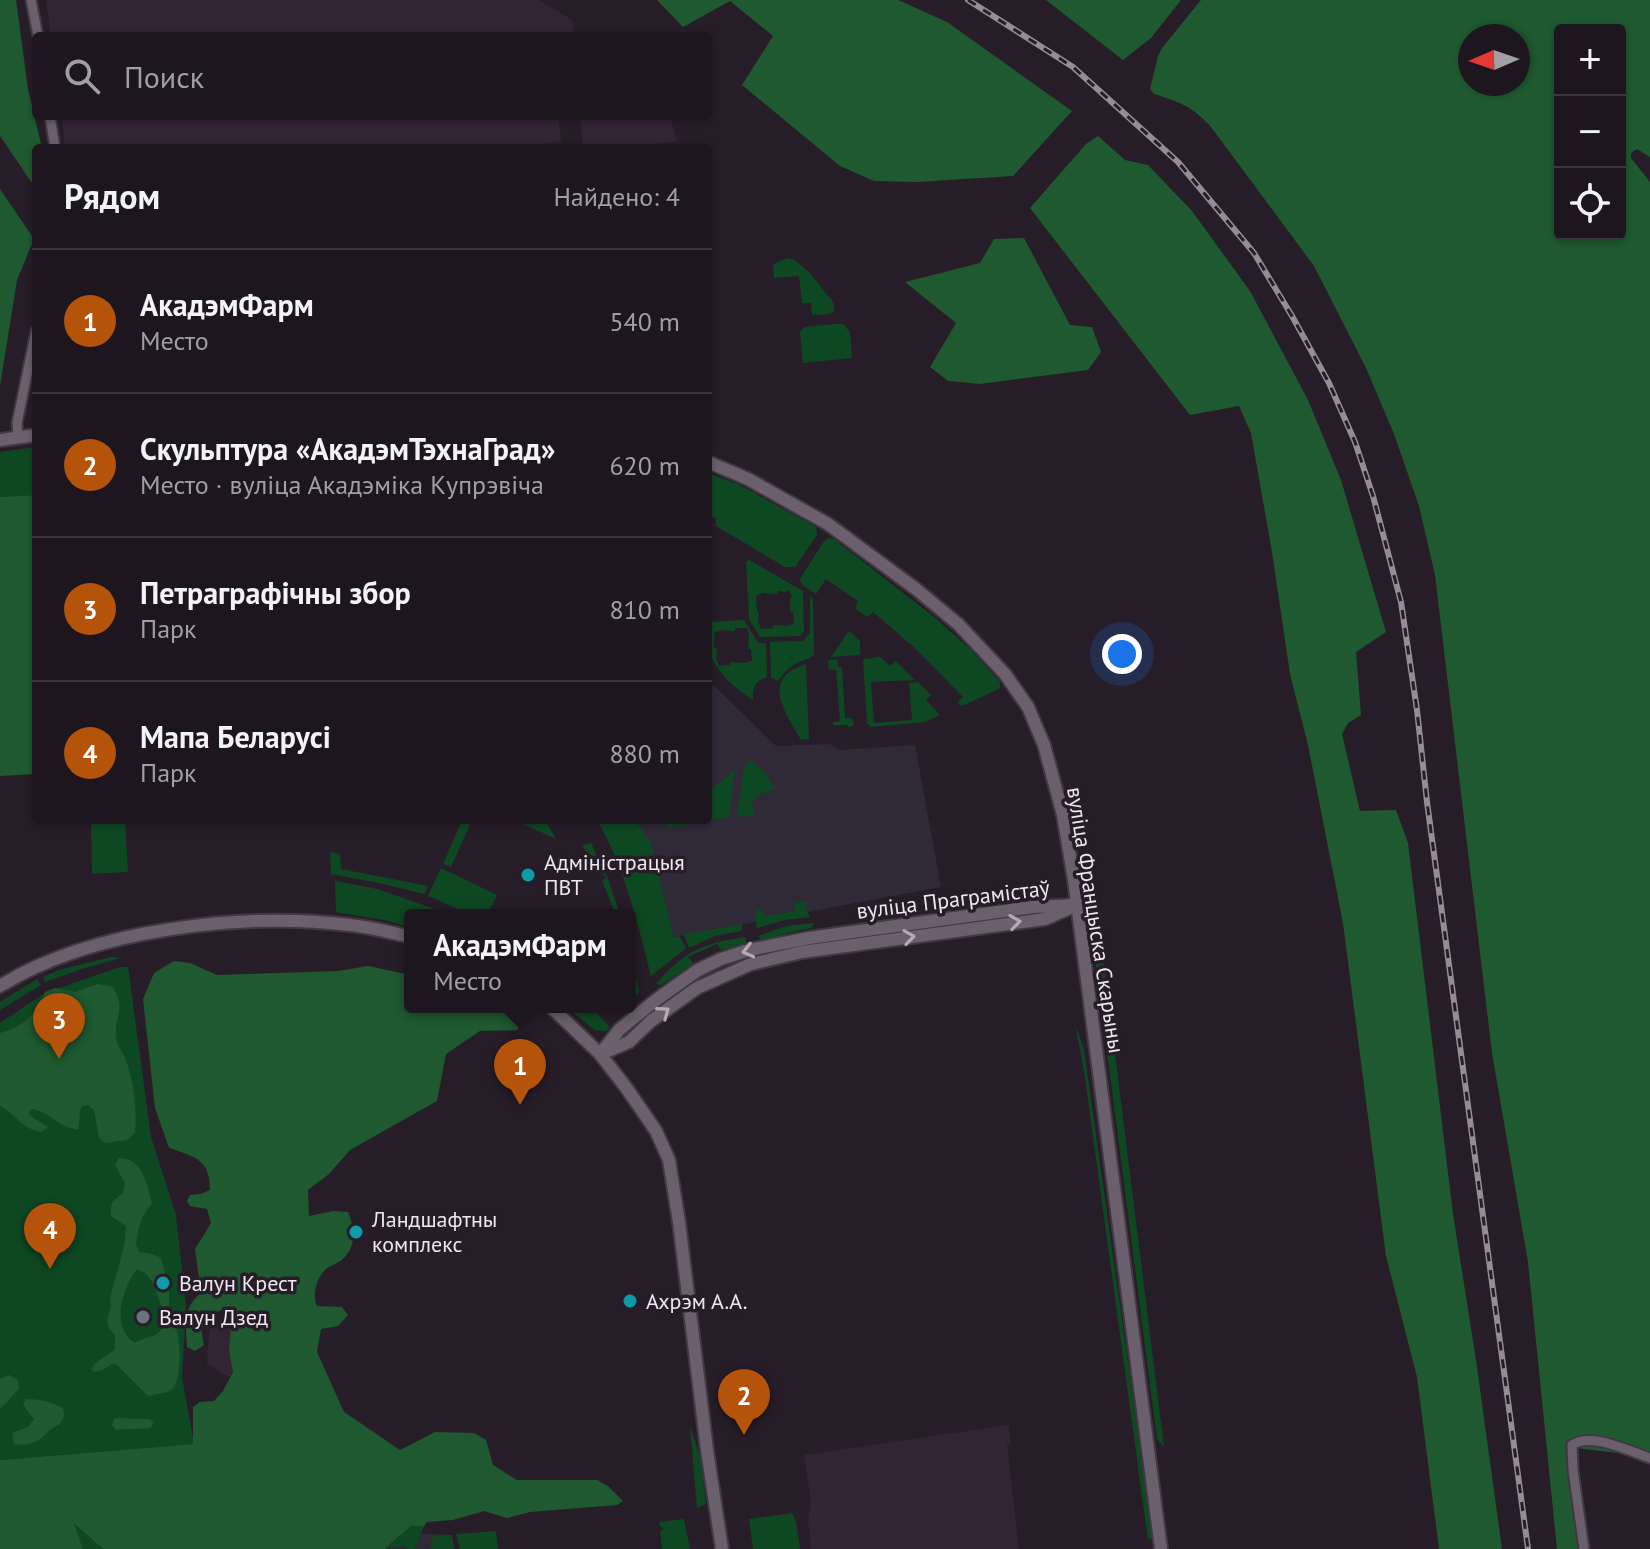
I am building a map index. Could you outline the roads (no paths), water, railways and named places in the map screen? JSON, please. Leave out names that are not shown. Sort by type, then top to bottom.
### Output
[{"type":"main road","points":[[0,440],[32,435]]},
{"type":"main road","name":"вуліца Францыска Скарыны","points":[[712,464],[748,479],[828,524],[958,624],[1005,674],[1028,707],[1044,745],[1063,815],[1077,905],[1161,1549]]},
{"type":"main road","name":"вуліца Праграмістаў","points":[[600,1054],[629,1042],[651,1021],[697,988],[751,964],[802,952],[1045,919],[1077,905]]},
{"type":"main road","points":[[0,986],[34,967],[74,952],[156,932],[204,925],[320,922],[404,936]]},
{"type":"main road","points":[[557,1013],[600,1054],[656,1131],[669,1160],[722,1549]]},
{"type":"street","points":[[31,0],[37,32]]},
{"type":"street","points":[[51,120],[54,144]]},
{"type":"street","points":[[18,437],[17,423],[32,350]]},
{"type":"street","points":[[1584,1549],[1572,1445],[1579,1440],[1591,1440],[1650,1458]]},
{"type":"railway","points":[[968,0],[1073,67],[1178,162],[1254,253],[1329,383],[1355,442],[1401,602],[1528,1549]]},
{"type":"place","name":"Адміністрацыя ПВТ","points":[[528,875]]},
{"type":"place","name":"Петраграфічны збор","points":[[59,1059]]},
{"type":"place","name":"АкадэмФарм","points":[[520,1105]]},
{"type":"place","name":"Ландшафтны комплекс","points":[[356,1232]]},
{"type":"place","name":"Мапа Беларусі","points":[[50,1269]]},
{"type":"place","name":"Валун Крест","points":[[163,1283]]},
{"type":"place","name":"Ахрэм А.А.","points":[[630,1301]]},
{"type":"place","name":"Валун Дзед","points":[[143,1317]]},
{"type":"place","name":"Скульптура «АкадэмТэхнаГрад»","points":[[744,1435]]}]
